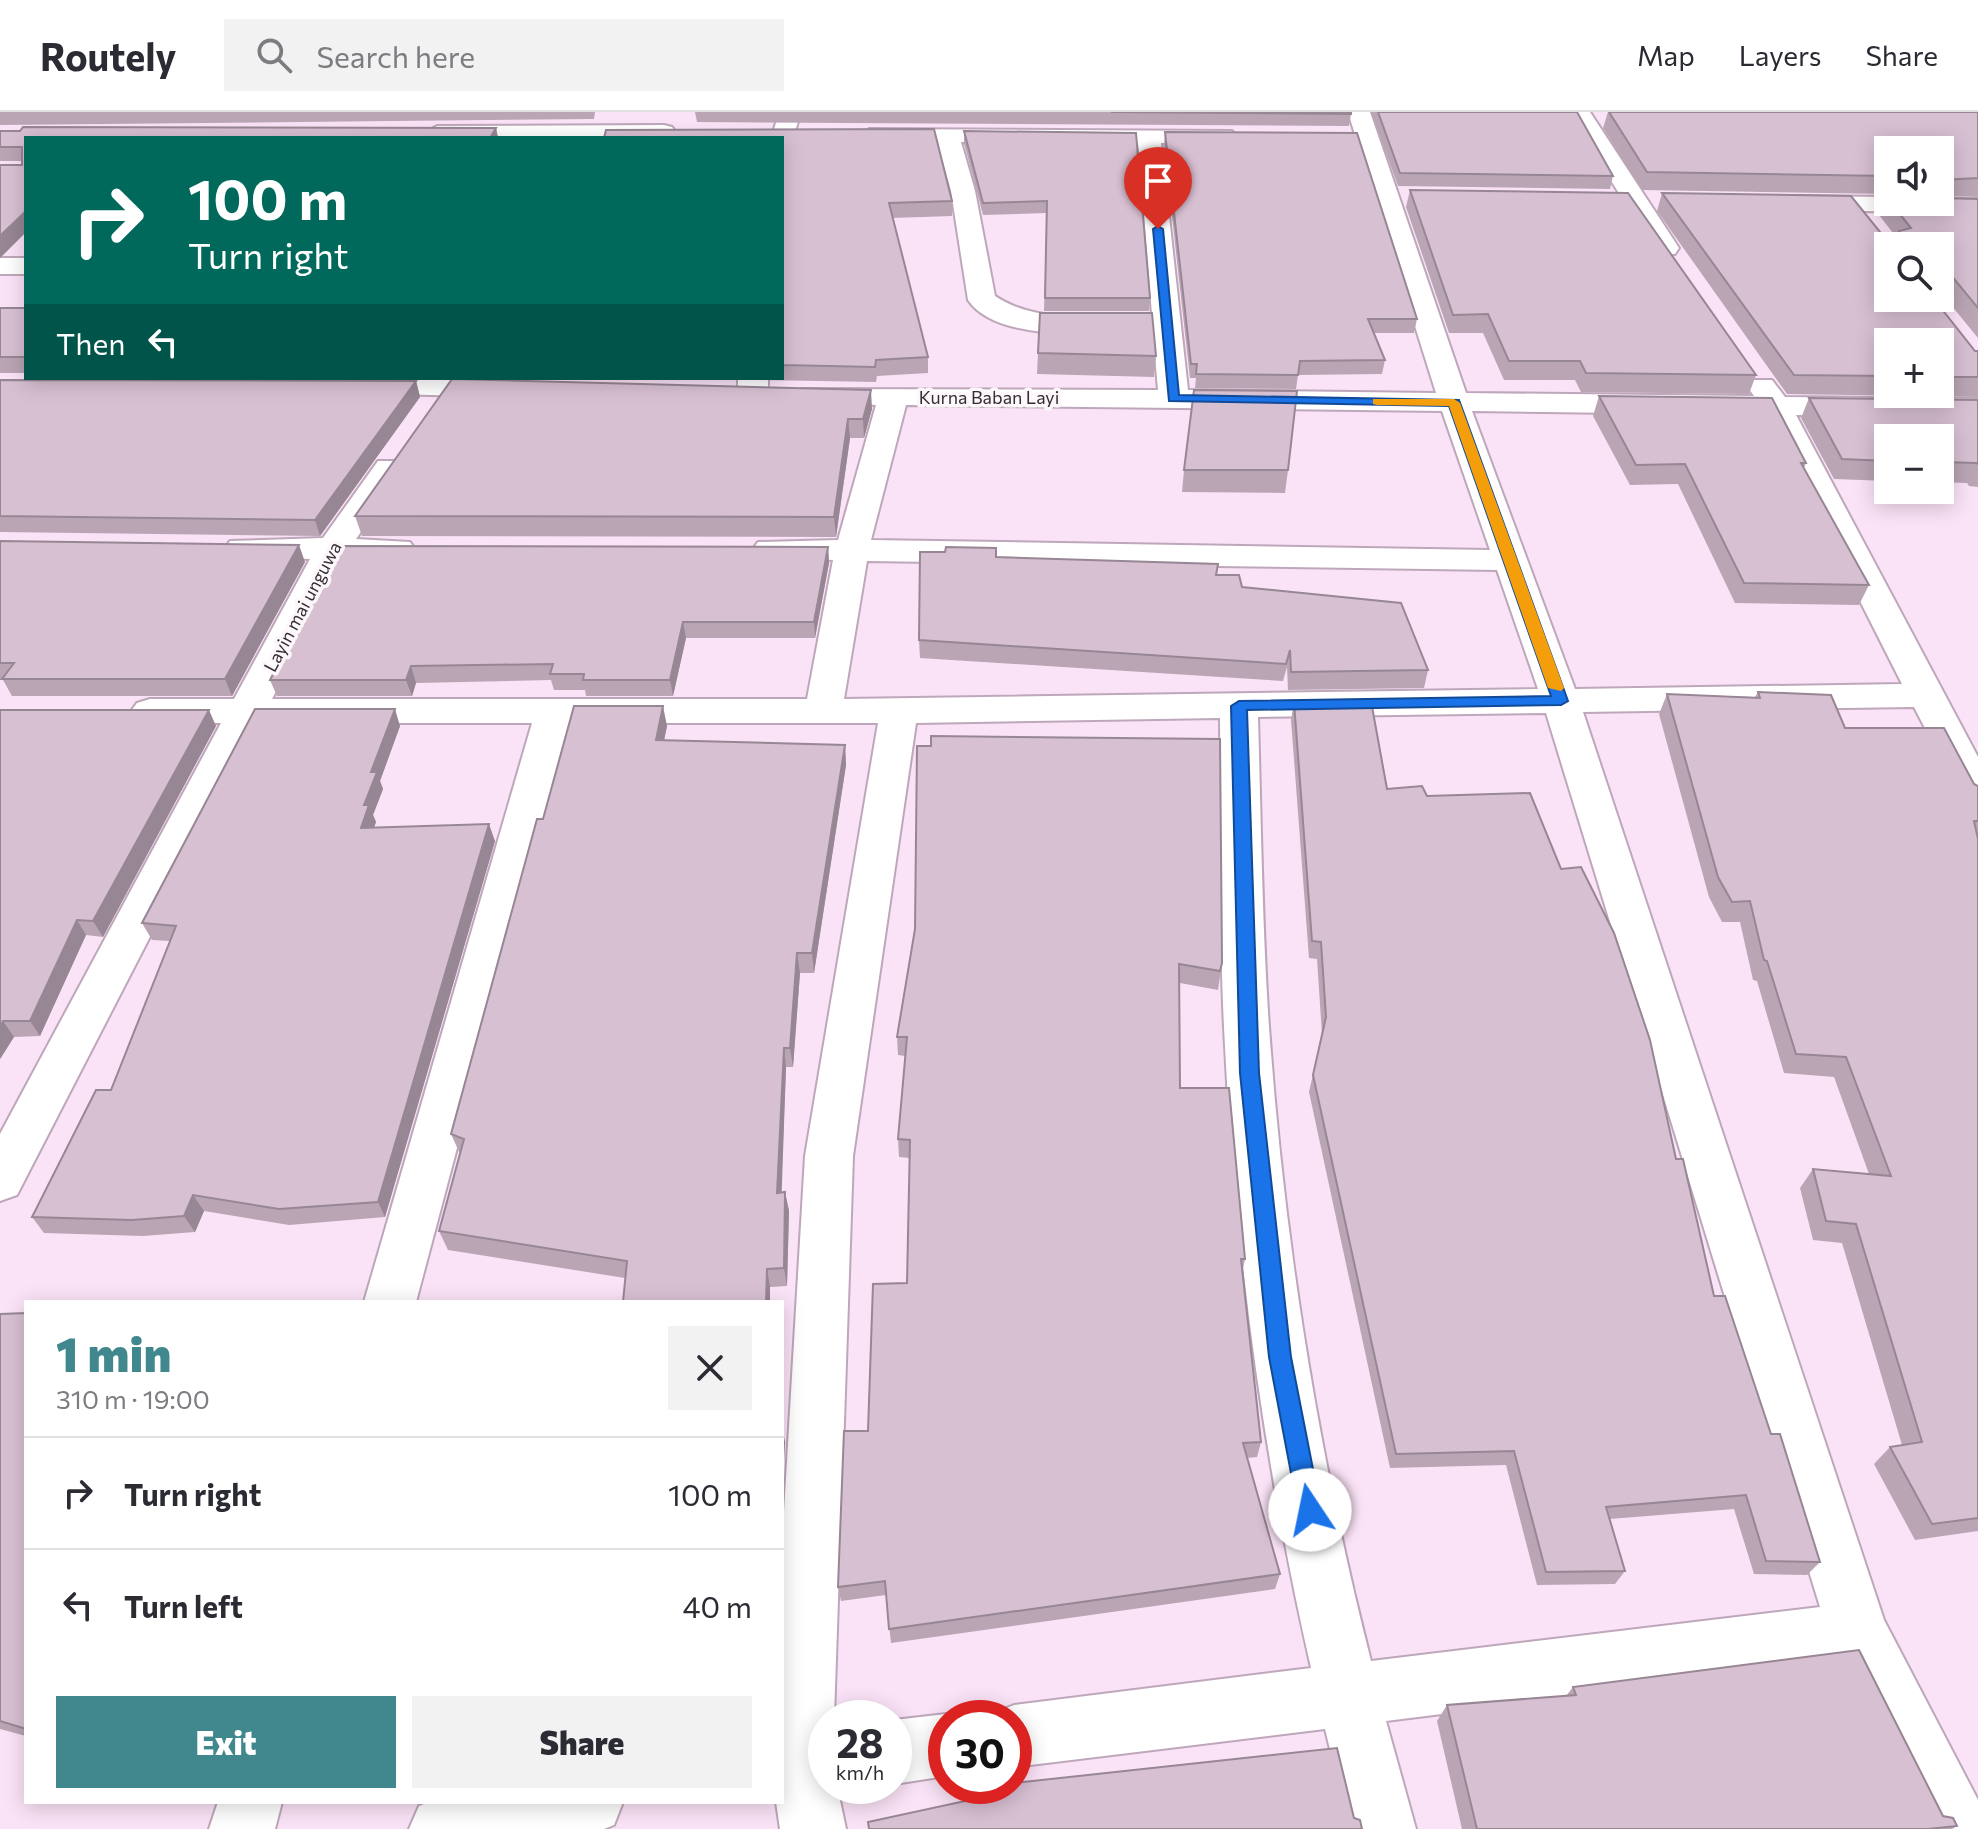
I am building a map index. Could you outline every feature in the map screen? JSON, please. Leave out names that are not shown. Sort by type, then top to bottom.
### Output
[{"type":"street","points":[[1580,115],[1612,118]]},
{"type":"street","points":[[1580,115],[1633,201],[1678,265]]},
{"type":"street","points":[[1335,136],[1362,124],[1454,403],[1561,701],[1858,1632],[1958,1829]]},
{"type":"street","points":[[781,126],[814,134]]},
{"type":"street","points":[[415,133],[596,127],[690,133]]},
{"type":"street","points":[[859,134],[1242,136]]},
{"type":"street","points":[[947,135],[963,191],[982,300],[993,310],[1012,317],[1058,323],[1167,322]]},
{"type":"street","points":[[1149,136],[1174,399]]},
{"type":"street","points":[[1384,196],[1415,196]]},
{"type":"street","points":[[1602,200],[1665,201]]},
{"type":"street","points":[[1775,203],[1978,206]]},
{"type":"street","points":[[1854,205],[1871,227]]},
{"type":"street","points":[[0,266],[24,266]]},
{"type":"street","points":[[1750,369],[1777,407],[1978,794]]},
{"type":"street","points":[[329,384],[429,412],[519,385]]},
{"type":"street","name":"Kurna Baban Layi","points":[[722,392],[753,386],[893,397],[1978,408]]},
{"type":"street","points":[[823,712],[852,550],[893,397]]},
{"type":"street","name":"Layin mai unguwa","points":[[0,1181],[332,549],[429,412]]},
{"type":"street","points":[[206,547],[427,549]]},
{"type":"street","points":[[742,549],[1510,560]]},
{"type":"street","points":[[108,711],[823,712],[1927,695]]},
{"type":"street","points":[[1239,706],[1251,1089],[1280,1357],[1345,1693],[1383,1829]]},
{"type":"street","points":[[813,1829],[803,1764],[829,1156],[899,711]]},
{"type":"street","points":[[391,1300],[554,713]]},
{"type":"street","points":[[1032,1734],[1858,1632]]},
{"type":"street","points":[[242,1829],[249,1804]]},
{"type":"street","points":[[442,1829],[580,1804]]},
{"type":"building","points":[[1111,112],[1351,112],[1351,114]]},
{"type":"building","points":[[1378,112],[1577,112],[1613,176],[1400,173]]},
{"type":"building","points":[[1609,112],[1978,112],[1978,178],[1954,179],[1954,136],[1874,136],[1874,176],[1647,172]]},
{"type":"building","points":[[23,127],[496,128],[491,136],[24,136],[24,213],[0,236],[0,165],[22,165],[22,147],[0,147],[0,131],[20,131]]},
{"type":"building","points":[[934,129],[952,201],[889,203],[928,357],[876,360],[875,367],[784,365],[784,136],[604,136],[606,130]]},
{"type":"building","points":[[964,131],[1136,133],[1150,298],[1045,298],[1047,201],[983,203]]},
{"type":"building","points":[[1165,132],[1357,133],[1417,319],[1368,319],[1385,360],[1300,361],[1298,375],[1196,374],[1197,364],[1191,364]]},
{"type":"building","points":[[1410,190],[1628,193],[1756,375],[1586,373],[1580,361],[1509,361],[1488,314],[1453,315]]},
{"type":"building","points":[[1662,193],[1851,196],[1880,232],[1874,232],[1874,312],[1944,312],[1978,351],[1978,377],[1954,377],[1954,328],[1874,328],[1874,376],[1794,375]]},
{"type":"building","points":[[1954,198],[1978,199],[1978,308],[1954,279],[1954,232],[1899,232],[1911,228],[1901,216],[1954,216]]},
{"type":"building","points":[[0,308],[24,308],[24,357],[0,357]]},
{"type":"building","points":[[1040,313],[1152,313],[1156,356],[1038,353]]},
{"type":"building","points":[[0,380],[416,381],[315,520],[0,516]]},
{"type":"building","points":[[451,380],[871,390],[863,419],[848,419],[834,517],[355,516]]},
{"type":"building","points":[[1194,390],[1297,391],[1288,470],[1184,470]]},
{"type":"building","points":[[1599,396],[1772,398],[1806,463],[1801,463],[1869,585],[1744,583],[1685,464],[1636,465]]},
{"type":"building","points":[[1809,398],[1874,399],[1874,408],[1954,408],[1954,400],[1978,400],[1978,464],[1954,462],[1954,424],[1874,424],[1874,460],[1842,459]]},
{"type":"building","points":[[0,541],[299,545],[225,679],[2,679],[14,663],[0,663]]},
{"type":"building","points":[[340,546],[828,547],[814,622],[683,622],[670,680],[583,680],[584,674],[550,674],[553,664],[411,666],[406,680],[270,680]]},
{"type":"building","points":[[946,547],[996,548],[996,557],[1218,564],[1216,575],[1239,575],[1242,587],[1401,603],[1428,670],[1291,672],[1290,650],[1286,664],[919,640],[920,552],[945,552]]},
{"type":"building","points":[[1758,692],[1831,695],[1845,728],[1944,728],[1974,784],[1978,786],[1978,821],[1974,821],[1978,839],[1978,1518],[1932,1524],[1890,1447],[1922,1442],[1856,1224],[1826,1221],[1813,1169],[1891,1176],[1846,1057],[1796,1054],[1767,961],[1764,960],[1750,901],[1732,902],[1718,877],[1667,694],[1760,698]]},
{"type":"building","points":[[1371,701],[1387,789],[1422,786],[1427,796],[1530,793],[1561,869],[1581,867],[1614,933],[1650,1040],[1676,1159],[1683,1159],[1714,1296],[1725,1296],[1771,1434],[1780,1434],[1820,1562],[1766,1561],[1746,1495],[1606,1507],[1625,1571],[1546,1572],[1514,1451],[1396,1454],[1313,1075],[1326,1017],[1321,942],[1312,941],[1294,702]]},
{"type":"building","points":[[574,706],[663,706],[656,740],[845,745],[812,953],[797,953],[790,1048],[784,1048],[777,1193],[785,1192],[784,1268],[767,1269],[766,1300],[623,1300],[627,1261],[439,1231],[464,1139],[451,1134],[537,819],[543,819]]},
{"type":"building","points":[[255,709],[395,709],[371,772],[377,772],[364,805],[369,805],[361,828],[489,824],[378,1202],[279,1209],[193,1195],[184,1216],[132,1220],[32,1217],[96,1090],[111,1090],[176,926],[142,923]]},
{"type":"building","points":[[0,710],[209,710],[93,921],[77,920],[30,1021],[3,1021],[0,1027]]},
{"type":"building","points":[[931,736],[1220,739],[1222,963],[1220,971],[1179,964],[1180,1088],[1229,1088],[1245,1259],[1241,1259],[1261,1442],[1243,1443],[1280,1574],[889,1629],[885,1581],[838,1587],[844,1431],[868,1431],[873,1284],[907,1283],[910,1140],[898,1139],[907,1037],[897,1037],[915,929],[917,746],[931,746]]},
{"type":"building","points":[[24,1313],[24,1728],[0,1721],[0,1314]]},
{"type":"building","points":[[1859,1650],[1943,1816],[1953,1818],[1957,1826],[1928,1829],[1477,1829],[1447,1705],[1576,1695],[1573,1687]]},
{"type":"building","points":[[1337,1748],[1354,1818],[1360,1820],[1362,1829],[869,1829],[868,1822],[951,1804],[1032,1804],[1032,1781]]},
{"type":"slow traffic","points":[[1377,402],[1454,403],[1556,688]]},
{"type":"route","points":[[1158,229],[1174,399],[1454,403],[1561,701],[1239,706],[1250,1073],[1280,1357],[1310,1510]]}]
